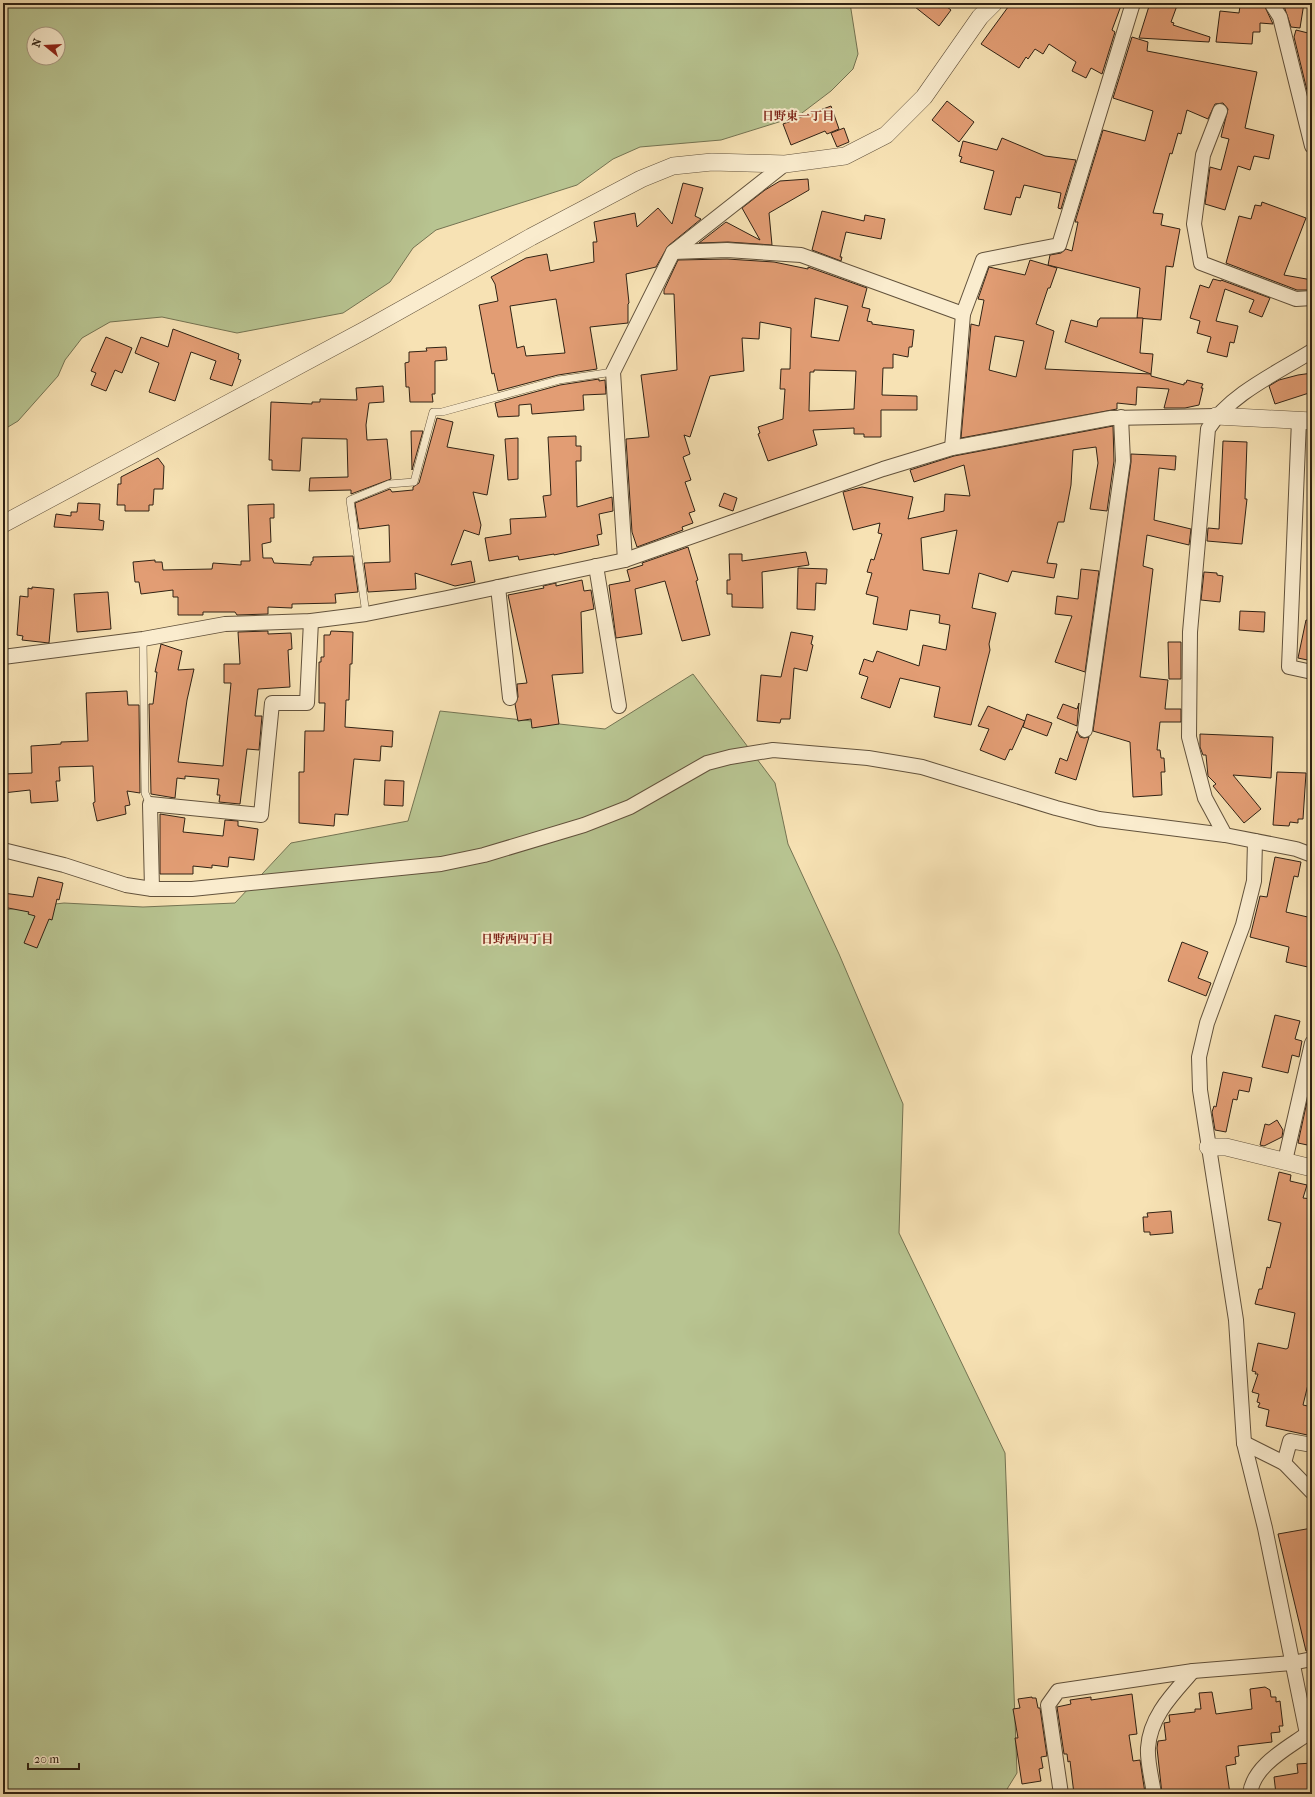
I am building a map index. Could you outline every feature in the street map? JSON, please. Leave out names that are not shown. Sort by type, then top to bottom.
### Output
[{"type":"street","points":[[3,524],[358,334],[499,255],[641,179],[673,166],[712,162],[785,164],[845,156],[886,135],[924,97],[980,17],[994,3]]},
{"type":"street","points":[[952,448],[963,314],[983,260],[1059,245],[1133,3]]},
{"type":"street","points":[[1273,4],[1280,17],[1312,146]]},
{"type":"street","points":[[1220,111],[1203,155],[1194,224],[1201,263],[1296,299],[1312,298]]},
{"type":"street","points":[[625,560],[613,372],[673,252],[785,164]]},
{"type":"street","points":[[673,252],[727,250],[800,255],[963,314]]},
{"type":"street","points":[[1225,835],[1205,798],[1189,737],[1190,632],[1208,429],[1216,416],[1240,395],[1312,351]]},
{"type":"street","points":[[3,658],[143,639],[225,624],[311,621],[366,614],[625,560],[883,469],[952,448],[1111,418],[1216,416],[1306,421],[1289,667],[1312,672]]},
{"type":"street","points":[[1085,730],[1123,461],[1122,417]]},
{"type":"street","points":[[596,566],[619,706]]},
{"type":"street","points":[[498,587],[510,698]]},
{"type":"street","points":[[152,889],[150,804],[261,815],[272,703],[307,703],[311,621]]},
{"type":"street","points":[[3,850],[64,865],[126,885],[152,889],[192,889],[425,865],[484,855],[584,826],[630,807],[707,763],[730,757],[772,750],[868,758],[922,766],[1056,808],[1099,819],[1225,835],[1296,849],[1312,855]]},
{"type":"street","points":[[1250,1794],[1254,1778],[1265,1765],[1309,1735],[1292,1663],[1265,1528],[1244,1443],[1236,1320],[1200,1090],[1199,1057],[1207,1023],[1243,925],[1254,881],[1255,841]]},
{"type":"street","points":[[1285,1161],[1312,1043]]},
{"type":"street","points":[[1208,1147],[1226,1148],[1312,1168]]},
{"type":"street","points":[[1284,1463],[1290,1441],[1312,1445]]},
{"type":"street","points":[[1244,1443],[1284,1463],[1312,1492]]},
{"type":"street","points":[[1060,1794],[1048,1705],[1058,1691],[1192,1671],[1292,1663],[1312,1659]]},
{"type":"street","points":[[1154,1794],[1148,1749],[1150,1728],[1164,1705],[1192,1671]]},
{"type":"lane","points":[[366,614],[350,500],[388,484],[414,482],[433,412],[442,412],[559,380],[613,372]]},
{"type":"lane","points":[[143,639],[145,793],[150,804]]},
{"type":"green space","points":[[3,3],[850,3],[858,54],[853,69],[831,91],[798,116],[721,140],[640,147],[613,159],[577,185],[436,230],[413,248],[390,282],[343,313],[237,333],[162,317],[110,322],[82,338],[65,360],[58,376],[18,421],[3,430]]},
{"type":"green space","points":[[693,674],[775,783],[788,844],[839,954],[903,1104],[899,1233],[1005,1453],[1017,1773],[1004,1794],[3,1794],[3,910],[64,903],[143,907],[235,903],[291,843],[408,821],[440,711],[605,729]]},
{"type":"building","points":[[910,3],[942,3],[951,10],[939,26]]},
{"type":"building","points":[[1011,3],[1122,3],[1112,30],[1115,32],[1102,74],[1091,68],[1086,78],[1072,71],[1076,62],[1049,44],[1043,54],[1035,49],[1028,59],[1026,57],[1019,68],[981,44]]},
{"type":"building","points":[[1150,3],[1178,3],[1171,22],[1174,23],[1173,25],[1210,37],[1209,42],[1139,38]]},
{"type":"building","points":[[1283,3],[1304,3],[1300,28],[1291,27]]},
{"type":"building","points":[[1240,6],[1265,7],[1273,24],[1260,23],[1260,32],[1253,32],[1252,44],[1216,42],[1220,11],[1239,13]]},
{"type":"building","points":[[1296,30],[1312,34],[1312,111],[1294,37]]},
{"type":"building","points":[[1132,37],[1148,42],[1147,51],[1257,72],[1245,128],[1274,135],[1269,159],[1254,156],[1250,170],[1238,166],[1225,210],[1205,204],[1210,167],[1221,170],[1229,139],[1221,137],[1228,109],[1223,103],[1215,104],[1208,119],[1187,110],[1181,134],[1178,133],[1172,154],[1170,153],[1153,213],[1163,214],[1161,225],[1180,229],[1173,267],[1166,266],[1161,320],[1137,318],[1140,288],[1048,265],[1050,255],[1061,253],[1066,249],[1072,251],[1078,222],[1075,222],[1103,130],[1145,141],[1153,111],[1113,98]]},
{"type":"building","points":[[947,101],[974,122],[959,142],[932,120]]},
{"type":"building","points":[[831,106],[839,129],[827,134],[825,131],[791,145],[783,124]]},
{"type":"building","points":[[844,128],[849,142],[837,147],[831,133]]},
{"type":"building","points":[[1002,138],[1045,156],[1076,160],[1061,209],[1058,208],[1061,193],[1024,185],[1020,198],[1016,197],[1011,215],[984,209],[994,171],[960,162],[962,157],[959,156],[963,141],[997,150]]},
{"type":"building","points":[[808,179],[809,190],[769,213],[772,245],[728,242],[699,243],[726,222],[760,240],[742,208],[765,190],[780,181]]},
{"type":"building","points":[[683,183],[703,188],[695,216],[701,219],[668,246],[656,267],[626,274],[629,303],[628,323],[590,327],[597,369],[558,375],[498,391],[494,373],[492,374],[479,305],[498,301],[495,284],[491,277],[526,258],[547,254],[550,271],[594,262],[593,242],[597,242],[594,222],[635,213],[637,227],[658,208],[672,224]],"holes":[[[556,299],[565,353],[526,356],[524,346],[517,348],[510,306]]]},
{"type":"building","points":[[1262,202],[1306,218],[1284,275],[1312,280],[1312,290],[1297,290],[1226,263],[1239,216],[1251,219],[1255,205],[1261,206]]},
{"type":"building","points":[[822,211],[864,221],[865,215],[885,219],[881,239],[846,232],[840,257],[842,257],[841,261],[812,250]]},
{"type":"building","points":[[727,259],[774,262],[808,269],[808,267],[867,288],[862,307],[870,309],[867,321],[872,322],[872,324],[914,330],[912,347],[909,347],[908,357],[893,354],[893,368],[883,368],[882,395],[917,396],[917,410],[881,410],[881,437],[864,437],[864,434],[854,434],[854,428],[813,430],[817,445],[768,461],[758,434],[760,433],[758,427],[783,419],[785,389],[780,389],[781,369],[790,369],[791,328],[760,322],[759,339],[742,338],[744,371],[710,376],[690,437],[684,435],[690,454],[683,457],[691,480],[685,482],[695,511],[689,513],[693,523],[682,527],[683,530],[637,547],[632,532],[626,439],[649,437],[641,375],[677,370],[674,294],[664,294],[664,290],[678,260]],"holes":[[[815,298],[848,306],[839,341],[811,337]],[[814,370],[856,371],[854,409],[809,411],[810,372],[814,372]]]},
{"type":"building","points":[[1030,260],[1057,268],[1050,288],[1048,288],[1036,324],[1054,331],[1045,369],[1151,374],[1151,376],[1184,385],[1187,380],[1203,384],[1201,388],[1203,388],[1199,405],[1185,408],[1164,408],[1169,389],[1137,387],[1136,405],[1117,403],[1117,409],[961,438],[971,324],[979,326],[984,300],[978,299],[989,267],[1025,275]],"holes":[[[995,336],[1024,341],[1016,377],[989,370]]]},
{"type":"building","points":[[1213,279],[1221,280],[1270,298],[1262,317],[1249,312],[1254,300],[1225,289],[1216,321],[1238,326],[1234,343],[1230,342],[1227,357],[1207,352],[1211,337],[1197,333],[1200,321],[1190,318],[1200,285],[1209,288]]},
{"type":"building","points":[[1100,318],[1143,318],[1140,353],[1153,354],[1151,374],[1065,342],[1071,320],[1097,327],[1098,320]]},
{"type":"building","points":[[173,329],[239,354],[238,359],[241,360],[232,386],[210,379],[216,361],[191,352],[175,401],[149,392],[159,363],[135,353],[141,337],[168,347]]},
{"type":"building","points":[[106,337],[132,348],[122,373],[115,370],[106,391],[91,385],[96,373],[91,371]]},
{"type":"building","points":[[446,347],[447,360],[435,361],[435,394],[432,394],[433,402],[410,402],[409,387],[406,387],[405,363],[409,362],[409,352],[427,351],[426,348]]},
{"type":"building","points":[[1312,373],[1312,392],[1275,404],[1269,386],[1279,380]]},
{"type":"building","points":[[599,379],[599,381],[605,380],[606,394],[583,395],[584,410],[532,414],[531,404],[519,405],[519,416],[498,417],[495,403],[560,385]]},
{"type":"building","points":[[383,386],[384,402],[369,403],[366,425],[367,440],[387,439],[391,479],[351,494],[351,490],[309,491],[310,478],[348,477],[347,439],[302,438],[300,471],[272,470],[272,460],[269,460],[271,402],[312,404],[312,402],[320,402],[320,399],[357,400],[356,388]]},
{"type":"building","points":[[437,418],[453,422],[447,447],[494,455],[487,495],[473,492],[481,525],[479,535],[464,530],[451,565],[471,561],[475,582],[455,586],[415,573],[416,589],[368,592],[364,563],[390,562],[389,525],[359,529],[355,503],[390,489],[392,492],[413,490],[413,487],[419,483]]},
{"type":"building","points":[[1113,426],[1114,461],[1107,511],[1090,509],[1098,463],[1096,447],[1073,450],[1071,485],[1064,522],[1058,522],[1047,563],[1057,564],[1054,578],[1012,571],[1008,582],[979,573],[972,608],[996,613],[989,644],[990,650],[971,725],[934,717],[940,687],[900,678],[890,708],[861,698],[868,677],[859,674],[864,659],[873,662],[877,651],[919,666],[923,645],[946,650],[950,625],[939,623],[940,615],[910,610],[907,630],[873,624],[878,597],[866,594],[872,573],[867,572],[871,559],[874,560],[882,534],[878,533],[880,523],[853,530],[843,492],[862,487],[913,497],[908,519],[944,511],[945,494],[970,496],[964,465],[914,482],[910,470],[954,456]],"holes":[[[957,530],[949,574],[923,570],[921,538]]]},
{"type":"building","points":[[411,431],[423,431],[412,470]]},
{"type":"building","points":[[576,436],[576,446],[581,446],[581,461],[576,461],[577,507],[612,497],[613,511],[599,514],[602,534],[597,535],[599,545],[554,555],[519,560],[518,556],[489,561],[485,538],[511,534],[510,519],[546,517],[543,496],[551,495],[548,437]]},
{"type":"building","points":[[518,438],[518,479],[508,480],[505,439]]},
{"type":"building","points":[[1223,441],[1247,442],[1245,499],[1247,499],[1242,544],[1207,541],[1208,528],[1219,529]]},
{"type":"building","points":[[1131,454],[1176,456],[1175,470],[1159,468],[1154,520],[1191,529],[1189,545],[1147,535],[1143,566],[1153,569],[1140,677],[1168,680],[1165,709],[1181,709],[1181,722],[1160,722],[1157,750],[1160,750],[1161,758],[1164,758],[1165,772],[1161,772],[1162,795],[1133,797],[1130,742],[1093,731]]},
{"type":"building","points":[[158,458],[164,466],[163,489],[154,489],[153,505],[149,505],[149,511],[125,511],[125,505],[117,505],[118,484],[121,484],[121,477]]},
{"type":"building","points":[[724,493],[737,498],[733,511],[719,506]]},
{"type":"building","points":[[78,503],[100,504],[99,520],[104,521],[103,530],[54,527],[56,514],[71,516],[71,512],[77,512]]},
{"type":"building","points":[[274,504],[274,518],[270,518],[271,542],[262,544],[263,558],[272,558],[274,563],[311,565],[313,557],[353,556],[358,592],[335,594],[336,603],[292,604],[292,608],[268,607],[268,614],[237,615],[235,612],[203,612],[203,615],[178,615],[178,597],[173,597],[173,590],[141,594],[139,582],[135,582],[133,562],[155,560],[155,562],[162,562],[163,570],[212,569],[213,563],[241,565],[241,561],[250,561],[248,505]]},
{"type":"building","points":[[688,547],[698,580],[696,581],[710,635],[682,641],[665,581],[635,589],[642,634],[616,638],[609,585],[630,581],[627,570],[643,565],[642,563]]},
{"type":"building","points":[[806,552],[809,565],[762,572],[763,608],[732,607],[732,594],[727,594],[727,580],[730,580],[729,554],[742,554],[742,561]]},
{"type":"building","points":[[798,568],[827,569],[826,584],[816,583],[815,610],[797,609]]},
{"type":"building","points":[[1081,569],[1099,571],[1085,672],[1055,662],[1072,616],[1055,614],[1057,596],[1078,599]]},
{"type":"building","points":[[1204,572],[1217,573],[1217,575],[1223,576],[1220,602],[1201,600]]},
{"type":"building","points":[[582,580],[584,591],[591,590],[594,609],[581,612],[583,673],[552,675],[559,724],[532,728],[531,719],[518,721],[515,704],[518,697],[517,684],[527,683],[508,595],[544,588],[543,586],[556,583],[556,586]]},
{"type":"building","points":[[32,587],[54,589],[49,643],[22,640],[23,636],[17,635],[20,596],[28,597],[28,588],[32,589]]},
{"type":"building","points":[[108,592],[111,629],[77,632],[74,594]]},
{"type":"building","points":[[1240,611],[1265,612],[1264,632],[1239,630]]},
{"type":"building","points":[[1306,620],[1312,621],[1312,661],[1298,658]]},
{"type":"building","points":[[268,631],[268,634],[291,633],[292,649],[288,650],[290,687],[258,689],[255,716],[262,716],[259,750],[247,749],[240,804],[219,802],[220,795],[217,795],[219,779],[185,776],[185,779],[177,778],[175,798],[151,794],[149,704],[153,704],[157,672],[155,672],[161,644],[182,651],[178,670],[194,669],[187,700],[178,762],[223,766],[231,683],[224,683],[224,664],[240,664],[238,632]]},
{"type":"building","points":[[331,631],[353,632],[349,700],[346,700],[345,727],[393,731],[392,747],[381,746],[380,761],[354,759],[348,815],[335,814],[334,826],[299,823],[299,772],[304,772],[305,731],[324,731],[325,703],[319,703],[319,662],[321,662],[321,657],[324,657],[324,635],[330,635]]},
{"type":"building","points":[[791,632],[813,636],[811,644],[813,645],[807,671],[794,668],[790,719],[781,719],[780,723],[757,721],[761,675],[781,677]]},
{"type":"building","points":[[1168,642],[1181,642],[1181,679],[1169,679]]},
{"type":"building","points":[[127,691],[128,705],[139,705],[140,793],[127,791],[130,805],[125,806],[126,814],[97,821],[93,803],[95,802],[93,766],[59,767],[60,781],[56,781],[58,801],[31,803],[30,790],[3,793],[3,774],[32,773],[31,746],[61,744],[61,742],[88,741],[86,693]]},
{"type":"building","points":[[1079,703],[1077,726],[1057,718],[1063,704],[1077,709]]},
{"type":"building","points":[[988,706],[1025,721],[1012,750],[1010,749],[1005,760],[980,750],[989,729],[978,726]]},
{"type":"building","points":[[1027,714],[1052,723],[1047,736],[1023,727]]},
{"type":"building","points":[[1077,731],[1080,737],[1089,737],[1076,780],[1055,773],[1060,758],[1067,761]]},
{"type":"building","points":[[1200,734],[1273,737],[1271,778],[1233,775],[1261,809],[1244,823],[1213,786],[1216,784],[1208,776],[1206,755],[1203,755],[1200,747]]},
{"type":"building","points":[[1277,772],[1306,773],[1303,819],[1298,819],[1298,823],[1290,822],[1289,826],[1273,825]]},
{"type":"building","points":[[385,780],[404,781],[403,806],[384,805]]},
{"type":"building","points":[[160,814],[185,818],[183,832],[223,836],[225,820],[238,821],[238,826],[258,829],[254,860],[229,857],[228,867],[212,865],[212,868],[193,866],[193,874],[160,874]]},
{"type":"building","points":[[1275,857],[1301,862],[1298,877],[1294,876],[1286,912],[1312,918],[1312,968],[1286,962],[1289,947],[1250,937],[1260,896],[1267,897]]},
{"type":"building","points":[[38,877],[63,883],[52,920],[49,919],[37,948],[24,943],[35,916],[28,914],[29,912],[3,907],[3,893],[33,897]]},
{"type":"building","points":[[1182,942],[1208,952],[1198,978],[1211,983],[1206,996],[1168,981]]},
{"type":"building","points":[[1275,1015],[1300,1021],[1295,1039],[1302,1041],[1299,1057],[1292,1055],[1288,1073],[1262,1067]]},
{"type":"building","points":[[1223,1072],[1252,1078],[1249,1092],[1239,1090],[1237,1100],[1233,1099],[1226,1132],[1215,1130],[1212,1112],[1214,1106],[1216,1107]]},
{"type":"building","points":[[1308,1097],[1312,1097],[1312,1146],[1298,1143]]},
{"type":"building","points":[[1277,1120],[1283,1130],[1282,1137],[1264,1146],[1260,1145],[1265,1124],[1269,1125]]},
{"type":"building","points":[[1279,1172],[1291,1175],[1290,1181],[1307,1185],[1303,1198],[1312,1199],[1312,1368],[1303,1405],[1312,1407],[1312,1436],[1266,1426],[1269,1410],[1258,1407],[1260,1403],[1257,1402],[1259,1394],[1252,1392],[1258,1374],[1255,1374],[1256,1372],[1252,1371],[1258,1343],[1286,1349],[1288,1348],[1295,1313],[1255,1304],[1259,1289],[1262,1289],[1267,1267],[1270,1268],[1281,1223],[1268,1220]]},
{"type":"building","points":[[1171,1211],[1173,1233],[1150,1235],[1150,1232],[1144,1232],[1143,1217],[1148,1217],[1147,1213]]},
{"type":"building","points":[[1312,1528],[1312,1651],[1306,1651],[1278,1534]]},
{"type":"building","points":[[1265,1687],[1270,1690],[1271,1697],[1276,1697],[1276,1702],[1280,1701],[1283,1726],[1279,1726],[1280,1732],[1271,1733],[1272,1742],[1238,1746],[1239,1756],[1235,1757],[1236,1764],[1226,1766],[1230,1794],[1162,1794],[1157,1748],[1158,1741],[1166,1740],[1164,1723],[1170,1722],[1169,1715],[1195,1712],[1195,1709],[1201,1709],[1199,1693],[1212,1692],[1216,1714],[1252,1709],[1250,1689]]},
{"type":"building","points":[[1132,1694],[1137,1734],[1129,1735],[1133,1761],[1140,1760],[1145,1793],[1108,1794],[1107,1791],[1090,1794],[1074,1794],[1070,1761],[1068,1762],[1067,1754],[1064,1754],[1057,1707],[1071,1704],[1070,1700],[1091,1697],[1091,1700]]},
{"type":"building","points":[[1032,1697],[1036,1698],[1038,1708],[1040,1708],[1047,1756],[1041,1757],[1043,1768],[1039,1769],[1041,1781],[1022,1784],[1015,1738],[1018,1738],[1013,1709],[1020,1708],[1018,1699]]},
{"type":"building","points":[[1312,1763],[1312,1794],[1276,1794],[1274,1777],[1298,1773],[1297,1764]]},
{"type":"district","name":"日野東一丁目","points":[[798,116]]},
{"type":"district","name":"日野西四丁目","points":[[517,939]]}]
